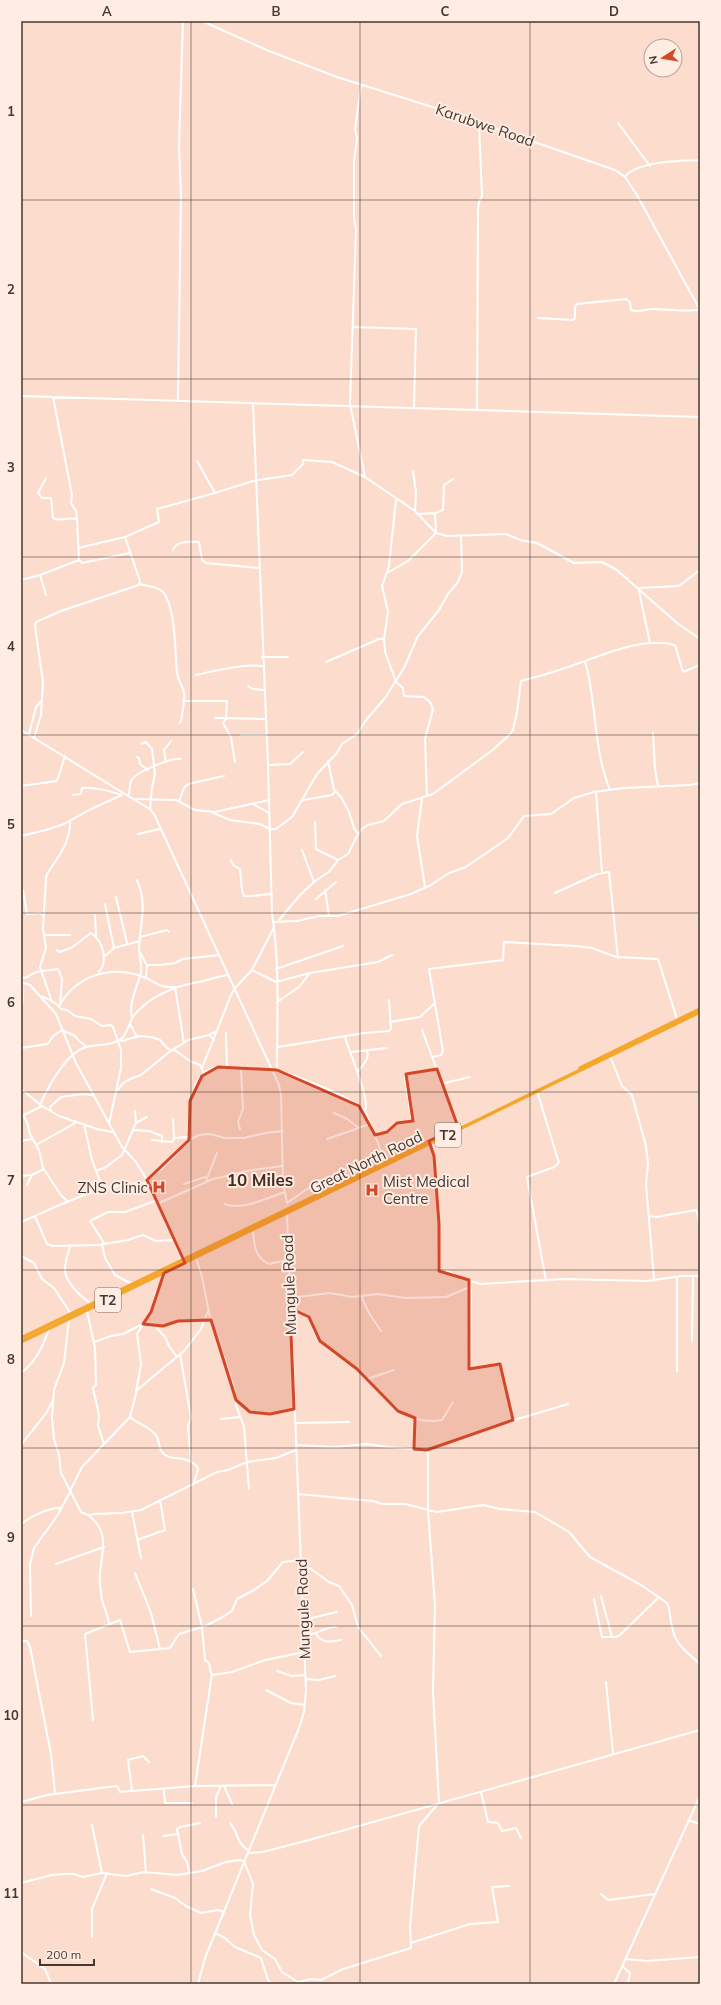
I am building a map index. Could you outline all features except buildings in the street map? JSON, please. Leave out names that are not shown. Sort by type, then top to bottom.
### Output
[{"type":"highway","name":"Great North Road","points":[[21,1342],[50,1329],[91,1304],[132,1284],[196,1258],[678,1020],[700,1011]]},
{"type":"highway","name":"Great North Road","points":[[21,1338],[86,1311],[335,1186],[430,1143],[700,1011]]},
{"type":"street","points":[[178,400],[181,194],[179,146],[183,21]]},
{"type":"street","name":"Karubwe Road","points":[[202,21],[269,51],[362,85],[605,165],[615,170],[624,178],[637,195],[700,309]]},
{"type":"street","points":[[362,85],[355,130],[357,138],[354,162],[354,218],[356,229],[351,406],[365,477]]},
{"type":"street","points":[[477,409],[478,211],[479,202],[482,196],[479,123]]},
{"type":"street","points":[[618,123],[650,166]]},
{"type":"street","points":[[624,178],[630,171],[650,166],[670,162],[700,160]]},
{"type":"street","points":[[538,318],[573,320],[575,318],[575,306],[578,304],[626,299],[629,300],[630,308],[635,312],[651,309],[692,311],[700,309]]},
{"type":"street","points":[[353,327],[416,329],[414,407]]},
{"type":"street","points":[[21,396],[700,417]]},
{"type":"street","points":[[53,397],[72,495],[71,503],[76,511],[79,560]]},
{"type":"street","points":[[253,403],[258,568],[276,968],[278,1047],[277,1070]]},
{"type":"street","points":[[78,548],[125,537],[159,522],[157,509],[216,493],[252,481],[256,482],[294,474],[297,468],[303,464],[303,460],[332,462],[365,477],[396,500],[415,511],[436,533],[447,536],[503,534],[520,540],[537,543],[574,562],[606,564],[617,570],[676,623],[700,639]]},
{"type":"street","points":[[198,461],[216,493]]},
{"type":"street","points":[[413,471],[416,492],[415,511]]},
{"type":"street","points":[[46,478],[38,493],[42,498],[51,498],[54,518],[59,520],[72,518],[77,519]]},
{"type":"street","points":[[419,514],[435,513],[444,508],[444,486],[453,478]]},
{"type":"street","points":[[396,500],[387,573],[382,586],[388,612],[384,639],[386,658],[395,680],[403,688],[404,696],[422,696],[432,704],[433,713],[425,739],[428,796]]},
{"type":"street","points":[[387,573],[408,561],[436,533],[435,513]]},
{"type":"street","points":[[209,810],[230,820],[262,825],[270,829],[276,829],[292,817],[317,774],[328,760],[337,753],[342,744],[352,739],[357,734],[366,720],[385,698],[404,668],[418,636],[439,610],[448,594],[461,578],[460,536]]},
{"type":"street","points":[[125,537],[135,563],[140,584]]},
{"type":"street","points":[[173,550],[174,547],[180,543],[199,542],[203,562],[258,568]]},
{"type":"street","points":[[79,560],[82,563],[130,553]]},
{"type":"street","points":[[21,580],[40,575],[79,560]]},
{"type":"street","points":[[638,589],[680,586],[700,570]]},
{"type":"street","points":[[40,575],[46,595]]},
{"type":"street","points":[[34,738],[41,715],[43,682],[35,626],[36,622],[61,611],[140,584],[158,588],[168,601],[175,644],[177,672],[185,694],[183,701],[183,715],[180,723]]},
{"type":"street","points":[[638,589],[650,643]]},
{"type":"street","points":[[326,662],[379,639],[384,639]]},
{"type":"street","points":[[279,920],[290,905],[314,882],[330,871],[338,860],[351,850],[358,834],[368,825],[388,818],[402,804],[428,796],[439,790],[494,749],[510,734],[513,730],[517,712],[521,681],[606,653],[650,643],[675,646],[683,672],[700,665]]},
{"type":"street","points":[[262,657],[288,657]]},
{"type":"street","points":[[585,661],[594,697],[595,732],[610,790]]},
{"type":"street","points":[[196,675],[253,665],[263,666]]},
{"type":"street","points":[[248,686],[253,690],[264,690]]},
{"type":"street","points":[[183,701],[225,700],[228,703],[226,719],[223,723],[231,737],[235,762]]},
{"type":"street","points":[[29,734],[36,707],[41,701]]},
{"type":"street","points":[[215,718],[265,719]]},
{"type":"street","points":[[21,730],[66,756],[150,809],[154,814],[273,1070],[282,1095],[283,1166],[287,1203],[312,1185],[325,1182],[335,1186]]},
{"type":"street","points":[[653,733],[655,769],[658,786]]},
{"type":"street","points":[[241,735],[266,735]]},
{"type":"street","points":[[166,762],[164,750],[171,741]]},
{"type":"street","points":[[141,744],[146,742],[150,746],[155,766],[152,803],[150,809]]},
{"type":"street","points":[[268,766],[290,764],[304,752]]},
{"type":"street","points":[[21,786],[57,781],[66,756]]},
{"type":"street","points":[[137,757],[139,758],[140,764],[148,770]]},
{"type":"street","points":[[127,795],[133,778],[155,766],[176,758],[181,759]]},
{"type":"street","points":[[328,760],[335,792],[341,797],[358,834]]},
{"type":"street","points":[[179,801],[184,788],[188,784],[224,776]]},
{"type":"street","points":[[273,922],[279,920],[298,921],[338,916],[366,906],[393,900],[425,887],[449,872],[466,866],[508,838],[524,816],[551,814],[574,798],[610,790],[690,785],[700,783]]},
{"type":"street","points":[[72,794],[82,794],[82,788],[86,788],[102,789],[127,795]]},
{"type":"street","points":[[302,801],[332,795],[335,792]]},
{"type":"street","points":[[596,792],[602,873]]},
{"type":"street","points":[[21,836],[50,829],[122,795]]},
{"type":"street","points":[[422,798],[417,836],[425,887]]},
{"type":"street","points":[[133,799],[179,801],[192,809],[218,811],[269,800]]},
{"type":"street","points":[[152,803],[156,800]]},
{"type":"street","points":[[253,804],[269,813]]},
{"type":"street","points":[[52,1007],[54,1003],[41,971],[40,964],[46,948],[43,935],[47,874],[65,845],[70,820]]},
{"type":"street","points":[[315,822],[316,849],[338,860]]},
{"type":"street","points":[[138,834],[160,829]]},
{"type":"street","points":[[302,850],[314,882]]},
{"type":"street","points":[[231,860],[233,865],[240,870],[244,896],[248,897],[257,894],[272,894]]},
{"type":"street","points":[[555,893],[602,873],[610,874],[618,958]]},
{"type":"street","points":[[119,1040],[123,1037],[132,1018],[134,996],[141,971],[139,951],[144,914],[141,893],[137,880]]},
{"type":"street","points":[[316,899],[336,882]]},
{"type":"street","points":[[23,890],[27,914],[40,913],[44,916]]},
{"type":"street","points":[[325,890],[329,916]]},
{"type":"street","points":[[116,897],[127,943]]},
{"type":"street","points":[[105,904],[114,948]]},
{"type":"street","points":[[95,914],[96,937],[105,956],[104,965],[98,973]]},
{"type":"street","points":[[21,1222],[103,1189],[147,1181],[167,1164],[189,1138],[190,1101],[202,1076],[202,1068],[226,1006],[235,988],[252,970],[274,928]]},
{"type":"street","points":[[140,937],[167,930],[169,932]]},
{"type":"street","points":[[57,950],[59,952],[65,951],[92,934],[96,937]]},
{"type":"street","points":[[43,935],[70,935]]},
{"type":"street","points":[[105,956],[114,948],[127,943],[140,941]]},
{"type":"street","points":[[433,1057],[443,1052],[429,968],[503,960],[504,942],[590,947],[618,958],[658,959],[678,1020]]},
{"type":"street","points":[[276,968],[343,946]]},
{"type":"street","points":[[139,951],[147,966],[146,977]]},
{"type":"street","points":[[147,966],[149,964],[161,965],[175,963],[183,959],[219,955]]},
{"type":"street","points":[[252,970],[276,982],[310,973],[378,962],[392,956]]},
{"type":"street","points":[[21,1010],[23,1000],[21,977],[41,971],[57,969],[59,970],[62,979],[60,1006]]},
{"type":"street","points":[[60,1006],[63,1000],[79,983],[98,973],[110,972],[140,975],[162,987],[175,987]]},
{"type":"street","points":[[277,1002],[299,987],[310,973]]},
{"type":"street","points":[[132,1018],[150,1000],[175,987],[188,982],[229,975]]},
{"type":"street","points":[[22,982],[30,985],[38,996],[52,1007],[72,1054],[92,1095],[112,1132],[147,1181],[184,1262]]},
{"type":"street","points":[[175,987],[184,1043]]},
{"type":"street","points":[[38,996],[60,1006],[61,1009],[65,1009],[75,1016],[91,1019],[102,1026],[112,1026],[115,1036],[119,1040],[121,1050],[118,1090],[109,1125]]},
{"type":"street","points":[[278,1047],[364,1033],[388,1032],[391,1029],[388,1000]]},
{"type":"street","points":[[390,1022],[420,1017],[435,1002]]},
{"type":"street","points":[[130,1024],[137,1037]]},
{"type":"street","points":[[62,1030],[75,1036],[79,1041],[87,1046]]},
{"type":"street","points":[[21,1048],[48,1044],[53,1036],[62,1030]]},
{"type":"street","points":[[422,1030],[433,1057],[441,1084],[459,1128]]},
{"type":"street","points":[[118,1090],[123,1083],[141,1076],[184,1043],[191,1039],[209,1036],[217,1031]]},
{"type":"street","points":[[226,1033],[227,1068]]},
{"type":"street","points":[[209,1036],[214,1040]]},
{"type":"street","points":[[345,1036],[348,1049],[351,1052],[358,1073],[366,1103],[365,1111],[386,1164]]},
{"type":"street","points":[[24,1115],[41,1105],[48,1086],[72,1054],[87,1046],[106,1044],[137,1037],[151,1037],[160,1040],[168,1049],[173,1050],[202,1068]]},
{"type":"street","points":[[351,1052],[387,1048]]},
{"type":"street","points":[[358,1073],[368,1057],[367,1050]]},
{"type":"street","points":[[610,1056],[622,1086],[632,1095],[645,1142],[648,1164],[646,1184],[654,1279]]},
{"type":"street","points":[[202,1076],[214,1067],[277,1070],[351,1101],[365,1111]]},
{"type":"street","points":[[240,1129],[238,1122],[243,1109],[241,1069]]},
{"type":"street","points":[[375,1135],[387,1132],[397,1123],[412,1121],[405,1079],[407,1074],[437,1069]]},
{"type":"street","points":[[441,1084],[470,1077]]},
{"type":"street","points":[[21,1089],[51,1111],[76,1122],[112,1132]]},
{"type":"street","points":[[537,1091],[558,1163],[554,1167],[527,1177],[546,1280]]},
{"type":"street","points":[[51,1111],[50,1107],[59,1098],[83,1094],[92,1095]]},
{"type":"street","points":[[96,1171],[119,1159],[125,1150],[136,1122],[135,1111]]},
{"type":"street","points":[[21,1112],[24,1115],[32,1139],[39,1150],[44,1169],[52,1183],[68,1202]]},
{"type":"street","points":[[334,1113],[346,1118],[359,1128]]},
{"type":"street","points":[[136,1122],[147,1116]]},
{"type":"street","points":[[152,1140],[172,1142],[174,1138],[173,1119]]},
{"type":"street","points":[[36,1145],[76,1122]]},
{"type":"street","points":[[84,1124],[96,1171],[103,1189]]},
{"type":"street","points":[[327,1139],[370,1124]]},
{"type":"street","points":[[133,1131],[139,1129],[149,1131],[156,1135],[162,1136],[162,1142]]},
{"type":"street","points":[[174,1138],[189,1138],[206,1134],[244,1138],[265,1133],[283,1131]]},
{"type":"street","points":[[21,1141],[32,1139]]},
{"type":"street","points":[[430,1143],[434,1156],[439,1224],[438,1269],[440,1272],[448,1271],[460,1278],[481,1284],[570,1279],[629,1282],[700,1276]]},
{"type":"street","points":[[206,1181],[217,1153]]},
{"type":"street","points":[[132,1284],[115,1275],[105,1258],[103,1244],[90,1221],[108,1212],[125,1212],[156,1203],[206,1181],[252,1170],[283,1166]]},
{"type":"street","points":[[21,1176],[32,1175],[44,1169]]},
{"type":"street","points":[[27,1185],[32,1175]]},
{"type":"street","points":[[184,1184],[195,1179],[207,1178]]},
{"type":"street","points":[[225,1204],[233,1206],[246,1206],[253,1202],[285,1192]]},
{"type":"street","points":[[649,1216],[656,1217],[696,1210],[700,1228]]},
{"type":"street","name":"Mungule Road","points":[[198,1984],[203,1963],[299,1728],[305,1705],[306,1679],[287,1214]]},
{"type":"street","points":[[35,1216],[47,1244],[55,1246],[103,1244],[128,1240],[143,1234],[156,1241],[173,1240]]},
{"type":"street","points":[[253,1230],[254,1247],[260,1259],[269,1264],[288,1260]]},
{"type":"street","points":[[70,1245],[65,1268],[66,1276],[83,1297],[91,1304]]},
{"type":"street","points":[[21,1256],[34,1263],[42,1279],[54,1288],[71,1317],[64,1364],[54,1390],[54,1439],[59,1455],[61,1473],[80,1509],[88,1515],[99,1529],[104,1547],[100,1581],[102,1598],[109,1624]]},
{"type":"street","points":[[196,1258],[202,1277],[208,1310],[227,1366],[245,1432],[249,1489]]},
{"type":"street","points":[[31,1616],[30,1558],[35,1545],[57,1516],[82,1467],[130,1417],[142,1364],[137,1334],[151,1312],[156,1291],[163,1280],[164,1273]]},
{"type":"street","points":[[692,1341],[693,1276]]},
{"type":"street","points":[[677,1277],[677,1371]]},
{"type":"street","points":[[469,1280],[470,1367],[472,1369],[500,1364],[513,1420]]},
{"type":"street","points":[[290,1298],[330,1293],[352,1297],[378,1294],[405,1298],[446,1297],[470,1288]]},
{"type":"street","points":[[361,1296],[369,1313],[381,1331]]},
{"type":"street","points":[[136,1393],[180,1354],[198,1333],[208,1310]]},
{"type":"street","points":[[290,1310],[306,1315],[311,1320],[320,1341],[367,1379],[398,1410],[415,1418],[442,1420],[453,1402]]},
{"type":"street","points":[[86,1311],[94,1342],[96,1384],[92,1388],[98,1416],[98,1426],[104,1444]]},
{"type":"street","points":[[94,1342],[110,1336],[123,1334],[144,1324],[166,1326],[178,1321],[204,1320]]},
{"type":"street","points":[[154,1326],[165,1336],[169,1346],[177,1357]]},
{"type":"street","points":[[21,1373],[37,1356],[50,1329]]},
{"type":"street","points":[[180,1354],[191,1418],[188,1426],[191,1461]]},
{"type":"street","points":[[367,1379],[394,1370]]},
{"type":"street","points":[[236,1400],[250,1412],[257,1414],[273,1414],[294,1409]]},
{"type":"street","points":[[21,1445],[47,1412],[53,1401]]},
{"type":"street","points":[[296,1445],[334,1447],[367,1444],[380,1447],[427,1450],[513,1420],[568,1404]]},
{"type":"street","points":[[130,1417],[145,1426],[154,1434],[162,1452],[166,1456],[183,1458],[191,1461],[198,1467],[194,1483]]},
{"type":"street","points":[[221,1419],[240,1417]]},
{"type":"street","points":[[414,1449],[415,1418]]},
{"type":"street","points":[[295,1423],[349,1422]]},
{"type":"street","points":[[88,1515],[126,1513],[144,1509],[217,1472],[228,1470],[247,1462],[276,1458],[296,1450]]},
{"type":"street","points":[[21,1883],[52,1875],[74,1874],[83,1877],[102,1873],[126,1876],[146,1873],[170,1875],[202,1871],[226,1862],[240,1860],[244,1861],[253,1884],[250,1919],[254,1935],[266,1954],[275,1960],[279,1968],[287,1976],[300,1983],[322,1980],[343,1969],[411,1948],[410,1943],[419,1826],[439,1803],[433,1691],[435,1606],[428,1510],[429,1471],[427,1450]]},
{"type":"street","points":[[298,1494],[373,1501],[382,1504],[405,1504],[428,1510],[443,1511],[483,1505],[498,1509],[535,1512],[569,1532],[590,1557],[638,1583],[659,1597],[668,1606],[674,1639],[682,1649],[700,1664]]},
{"type":"street","points":[[137,1540],[161,1532],[165,1529],[160,1500]]},
{"type":"street","points":[[21,1524],[34,1516],[60,1508]]},
{"type":"street","points":[[132,1512],[141,1558]]},
{"type":"street","points":[[126,1513],[132,1516]]},
{"type":"street","points":[[56,1564],[104,1547]]},
{"type":"street","points":[[93,1720],[84,1635],[121,1620],[130,1652],[170,1648],[179,1634],[202,1627],[218,1620],[232,1611],[237,1599],[267,1581],[283,1562],[301,1561],[329,1582],[339,1586],[352,1605],[358,1628],[381,1656]]},
{"type":"street","points":[[135,1573],[151,1613],[160,1649]]},
{"type":"street","points":[[193,1589],[202,1627],[205,1660],[209,1663],[212,1674],[195,1786]]},
{"type":"street","points":[[602,1596],[612,1637]]},
{"type":"street","points":[[594,1599],[602,1637],[612,1637],[620,1635],[659,1597]]},
{"type":"street","points":[[303,1620],[337,1612]]},
{"type":"street","points":[[304,1634],[316,1634],[332,1627],[336,1627]]},
{"type":"street","points":[[316,1634],[318,1638],[324,1641],[341,1640]]},
{"type":"street","points":[[21,1641],[27,1641],[30,1647],[51,1754],[55,1793]]},
{"type":"street","points":[[212,1674],[232,1672],[265,1660],[304,1652]]},
{"type":"street","points":[[277,1671],[292,1676],[305,1675]]},
{"type":"street","points":[[306,1679],[319,1680],[334,1676]]},
{"type":"street","points":[[606,1682],[613,1753]]},
{"type":"street","points":[[266,1690],[291,1703],[305,1705]]},
{"type":"street","points":[[230,1823],[236,1830],[237,1839],[248,1852],[263,1852],[481,1792],[613,1753],[700,1730]]},
{"type":"street","points":[[132,1791],[128,1760],[143,1756],[149,1762]]},
{"type":"street","points":[[21,1802],[55,1793],[116,1786],[120,1792],[164,1790],[195,1786],[276,1785]]},
{"type":"street","points":[[223,1786],[232,1804]]},
{"type":"street","points":[[216,1817],[216,1797],[223,1786]]},
{"type":"street","points":[[164,1790],[165,1803],[192,1803]]},
{"type":"street","points":[[481,1792],[488,1822],[498,1823],[502,1831],[516,1828],[521,1838]]},
{"type":"street","points":[[614,1984],[700,1796]]},
{"type":"street","points":[[688,1820],[700,1824]]},
{"type":"street","points":[[189,1872],[187,1862],[182,1854],[177,1828],[200,1824]]},
{"type":"street","points":[[92,1825],[102,1873]]},
{"type":"street","points":[[164,1836],[178,1834]]},
{"type":"street","points":[[143,1835],[146,1873]]},
{"type":"street","points":[[92,1938],[92,1910],[107,1873]]},
{"type":"street","points":[[410,1943],[470,1924],[498,1922],[492,1887],[509,1886]]},
{"type":"street","points":[[151,1889],[175,1898],[186,1906],[201,1913],[218,1910],[224,1912]]},
{"type":"street","points":[[601,1894],[608,1900],[655,1894]]},
{"type":"street","points":[[215,1933],[238,1949],[261,1958]]},
{"type":"street","points":[[21,1952],[45,1969],[51,1984]]},
{"type":"street","points":[[261,1958],[266,1954]]},
{"type":"street","points":[[625,1959],[647,1961],[700,1957]]},
{"type":"street","points":[[261,1958],[268,1980],[272,1984]]},
{"type":"street","points":[[622,1966],[630,1973],[628,1984]]},
{"type":"highlighted area","points":[[218,1067],[277,1070],[359,1106],[375,1135],[387,1132],[397,1123],[413,1121],[406,1074],[437,1069],[458,1127],[429,1141],[434,1156],[439,1224],[439,1271],[469,1280],[469,1369],[500,1364],[513,1420],[427,1450],[414,1449],[415,1418],[398,1411],[357,1369],[320,1341],[309,1317],[290,1308],[294,1409],[270,1414],[250,1412],[236,1400],[211,1320],[178,1321],[163,1326],[143,1324],[151,1312],[164,1273],[185,1263],[147,1180],[189,1140],[190,1101],[202,1076]]},
{"type":"place","name":"ZNS Clinic","points":[[159,1187]]},
{"type":"place","name":"Mist Medical Centre","points":[[372,1190]]},
{"type":"district","name":"10 Miles","points":[[260,1179]]}]
